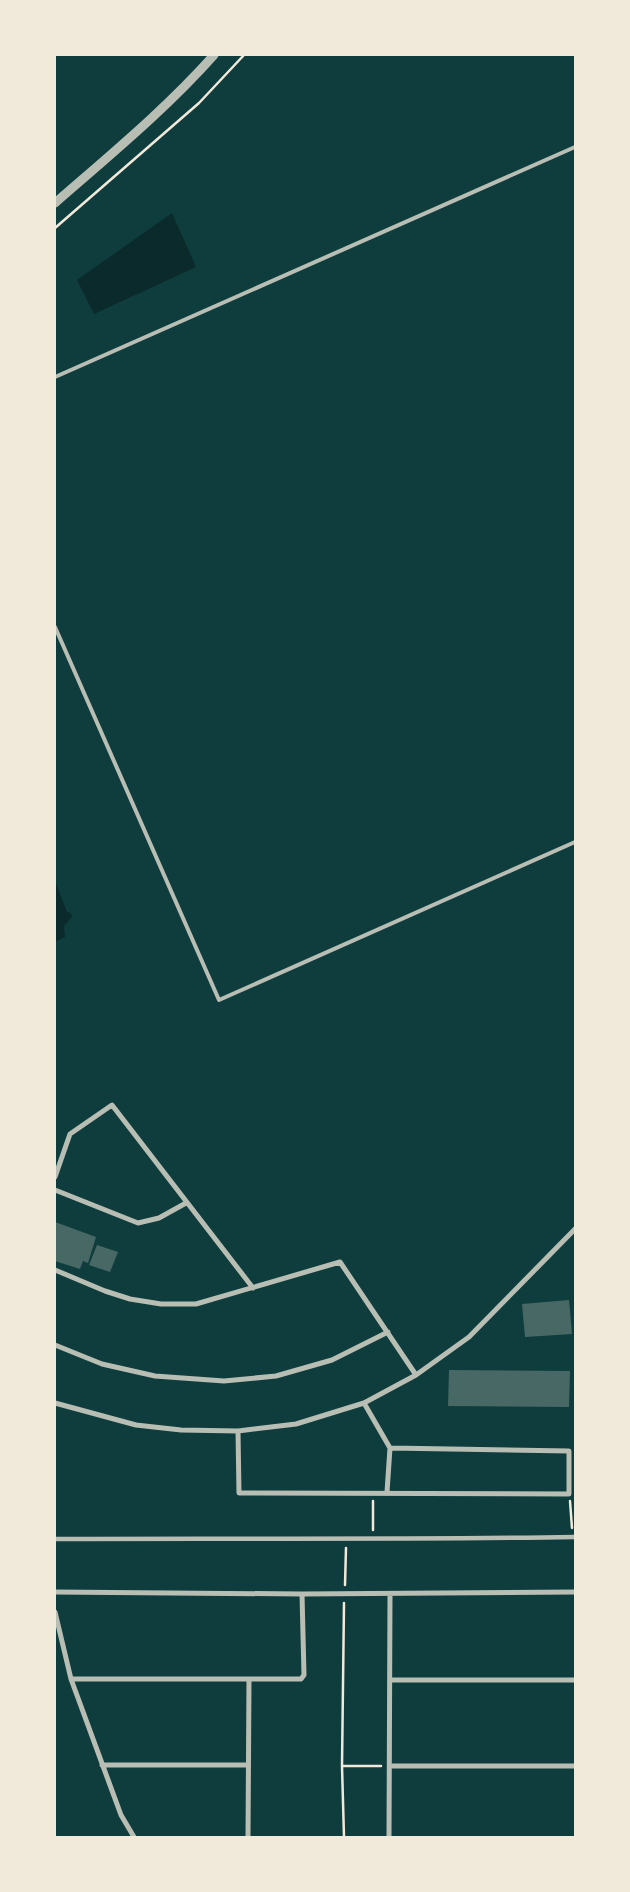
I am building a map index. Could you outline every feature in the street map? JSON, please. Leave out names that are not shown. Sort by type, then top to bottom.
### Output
[{"type":"street","points":[[55,203],[147,123],[188,84],[214,55]]},
{"type":"street","points":[[55,1178],[70,1134],[112,1105],[253,1288]]},
{"type":"street","points":[[55,1190],[138,1223],[159,1218],[186,1202]]},
{"type":"street","points":[[55,1403],[136,1425],[181,1430],[238,1431],[296,1424],[364,1403],[416,1375],[469,1337],[575,1230]]},
{"type":"street","points":[[55,1270],[105,1291],[130,1299],[161,1304],[196,1304],[340,1262],[416,1375]]},
{"type":"street","points":[[55,1345],[102,1364],[155,1376],[224,1381],[276,1376],[332,1360],[388,1332]]},
{"type":"street","points":[[364,1403],[390,1448],[387,1492]]},
{"type":"street","points":[[238,1431],[239,1493],[569,1494],[569,1451],[390,1448]]},
{"type":"street","points":[[55,1539],[574,1537]]},
{"type":"street","points":[[55,1592],[302,1594],[575,1592]]},
{"type":"street","points":[[71,1679],[301,1679],[304,1675],[302,1594]]},
{"type":"street","points":[[389,1837],[390,1594]]},
{"type":"street","points":[[55,1612],[71,1679],[121,1815],[134,1837]]},
{"type":"street","points":[[248,1837],[249,1680]]},
{"type":"street","points":[[390,1680],[575,1680]]},
{"type":"street","points":[[102,1765],[248,1765]]},
{"type":"street","points":[[390,1766],[575,1766]]},
{"type":"lane","points":[[55,377],[575,148]]},
{"type":"lane","points":[[55,626],[219,1000],[575,842]]},
{"type":"path","points":[[55,228],[199,103],[244,55]]},
{"type":"path","points":[[373,1492],[373,1539]]},
{"type":"path","points":[[569,1494],[574,1537]]},
{"type":"path","points":[[344,1837],[342,1766],[346,1539]]},
{"type":"path","points":[[342,1766],[390,1766]]},
{"type":"water","points":[[172,213],[196,267],[94,314],[77,280]]},
{"type":"water","points":[[55,881],[67,912],[71,913],[72,917],[64,926],[65,937],[55,942]]},
{"type":"building","points":[[55,1222],[96,1237],[88,1263],[83,1261],[80,1269],[55,1261]]},
{"type":"building","points":[[97,1245],[118,1252],[110,1272],[89,1265]]},
{"type":"building","points":[[569,1300],[572,1334],[525,1337],[522,1304]]},
{"type":"building","points":[[449,1370],[570,1371],[569,1407],[448,1406]]}]
